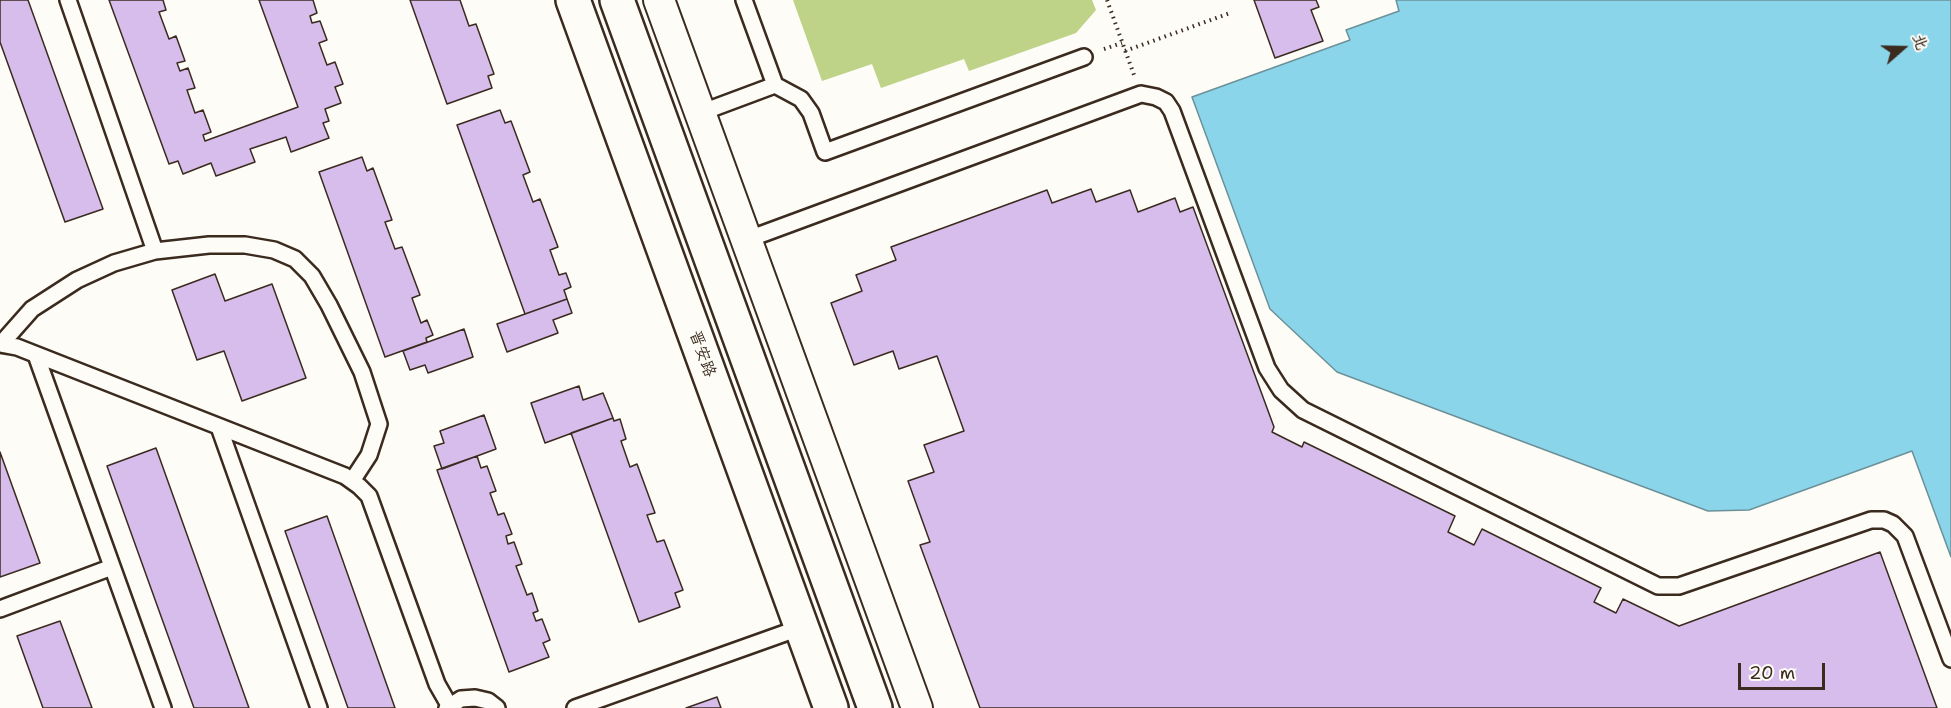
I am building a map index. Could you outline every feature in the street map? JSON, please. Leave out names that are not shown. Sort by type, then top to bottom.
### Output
[{"type":"main road","name":"晋安路","points":[[573,0],[831,708]]},
{"type":"main road","points":[[617,0],[875,708]]},
{"type":"street","points":[[659,0],[917,708]]},
{"type":"lane","points":[[68,0],[155,251]]},
{"type":"lane","points":[[744,0],[775,85],[801,99],[811,113],[825,152],[1084,57]]},
{"type":"lane","points":[[700,113],[775,85]]},
{"type":"lane","points":[[746,240],[1141,94],[1156,97],[1166,102],[1172,111],[1267,368],[1281,390],[1302,410],[1658,586],[1679,586],[1872,520],[1884,520],[1893,524],[1905,536],[1951,659]]},
{"type":"lane","points":[[1,344],[32,309],[77,280],[114,263],[155,251],[209,245],[245,245],[274,250],[295,259],[312,276],[362,372],[379,424],[369,455],[352,482]]},
{"type":"lane","points":[[1,344],[17,347],[345,476],[369,496],[436,684],[448,707],[461,699],[474,698],[488,701],[496,708]]},
{"type":"lane","points":[[36,355],[163,708]]},
{"type":"lane","points":[[219,427],[319,708]]},
{"type":"lane","points":[[0,609],[112,567]]},
{"type":"lane","points":[[575,708],[802,627]]},
{"type":"path","points":[[1107,0],[1141,94]]},
{"type":"path","points":[[1125,51],[1230,13]]},
{"type":"green space","points":[[793,0],[1092,0],[1096,10],[1076,33],[969,71],[964,59],[881,88],[872,64],[822,81]]},
{"type":"water","points":[[1396,0],[1951,0],[1951,557],[1912,451],[1749,510],[1708,511],[1337,372],[1270,309],[1192,97],[1350,40],[1346,30],[1399,11]]},
{"type":"building","points":[[0,0],[28,0],[103,209],[65,222],[0,42]]},
{"type":"building","points":[[109,0],[163,0],[166,10],[159,12],[169,39],[176,36],[185,61],[177,63],[180,71],[188,68],[195,88],[187,90],[195,113],[203,110],[211,132],[203,135],[205,141],[298,107],[259,0],[313,0],[317,13],[310,16],[312,23],[320,21],[327,40],[319,43],[327,65],[335,62],[343,84],[335,87],[341,103],[325,109],[329,121],[323,123],[329,138],[291,152],[286,137],[250,149],[255,162],[216,176],[211,163],[183,174],[178,161],[169,164]]},
{"type":"building","points":[[410,0],[460,0],[469,26],[476,24],[494,74],[488,76],[492,88],[447,104]]},
{"type":"building","points":[[1254,0],[1316,0],[1319,7],[1311,10],[1323,41],[1275,58]]},
{"type":"building","points":[[500,110],[505,123],[511,121],[530,172],[523,175],[533,202],[540,199],[558,247],[550,250],[559,275],[566,273],[571,287],[564,290],[567,299],[525,314],[457,125]]},
{"type":"building","points":[[362,157],[367,171],[373,168],[392,220],[385,222],[395,249],[402,247],[420,295],[412,298],[421,323],[427,320],[433,335],[426,338],[427,342],[385,357],[319,172]]},
{"type":"building","points":[[1091,189],[1096,202],[1130,190],[1138,212],[1175,198],[1180,212],[1193,207],[1274,427],[1272,432],[1302,447],[1304,442],[1455,516],[1448,532],[1474,545],[1482,529],[1601,588],[1594,602],[1616,613],[1623,599],[1679,626],[1880,552],[1937,708],[980,708],[920,545],[930,542],[908,481],[934,472],[924,445],[964,431],[937,356],[899,369],[893,351],[854,365],[831,303],[862,291],[856,275],[896,260],[891,247],[1047,190],[1052,203]]},
{"type":"building","points":[[215,274],[225,301],[272,284],[306,378],[242,401],[224,351],[197,360],[172,290]]},
{"type":"building","points":[[567,299],[572,313],[553,320],[558,333],[507,352],[497,324]]},
{"type":"building","points":[[464,329],[473,357],[428,373],[425,365],[410,370],[403,351]]},
{"type":"building","points":[[579,386],[583,400],[603,393],[613,418],[545,443],[531,403]]},
{"type":"building","points":[[484,415],[496,449],[442,469],[434,446],[444,443],[440,431]]},
{"type":"building","points":[[613,418],[614,421],[620,419],[626,439],[621,441],[630,467],[637,464],[655,513],[647,515],[657,542],[664,540],[683,590],[675,593],[680,607],[639,622],[571,433]]},
{"type":"building","points":[[156,448],[249,708],[194,708],[107,466]]},
{"type":"building","points":[[0,452],[40,563],[0,577]]},
{"type":"building","points":[[477,456],[481,468],[487,466],[496,491],[490,493],[498,515],[504,513],[512,534],[506,536],[508,544],[514,542],[522,564],[516,566],[527,595],[532,593],[538,611],[533,613],[536,621],[542,619],[550,640],[543,643],[549,657],[509,672],[437,470]]},
{"type":"building","points":[[327,516],[395,708],[348,708],[285,531]]},
{"type":"building","points":[[60,621],[92,708],[43,708],[17,636]]},
{"type":"building","points":[[717,697],[721,708],[686,708]]}]
